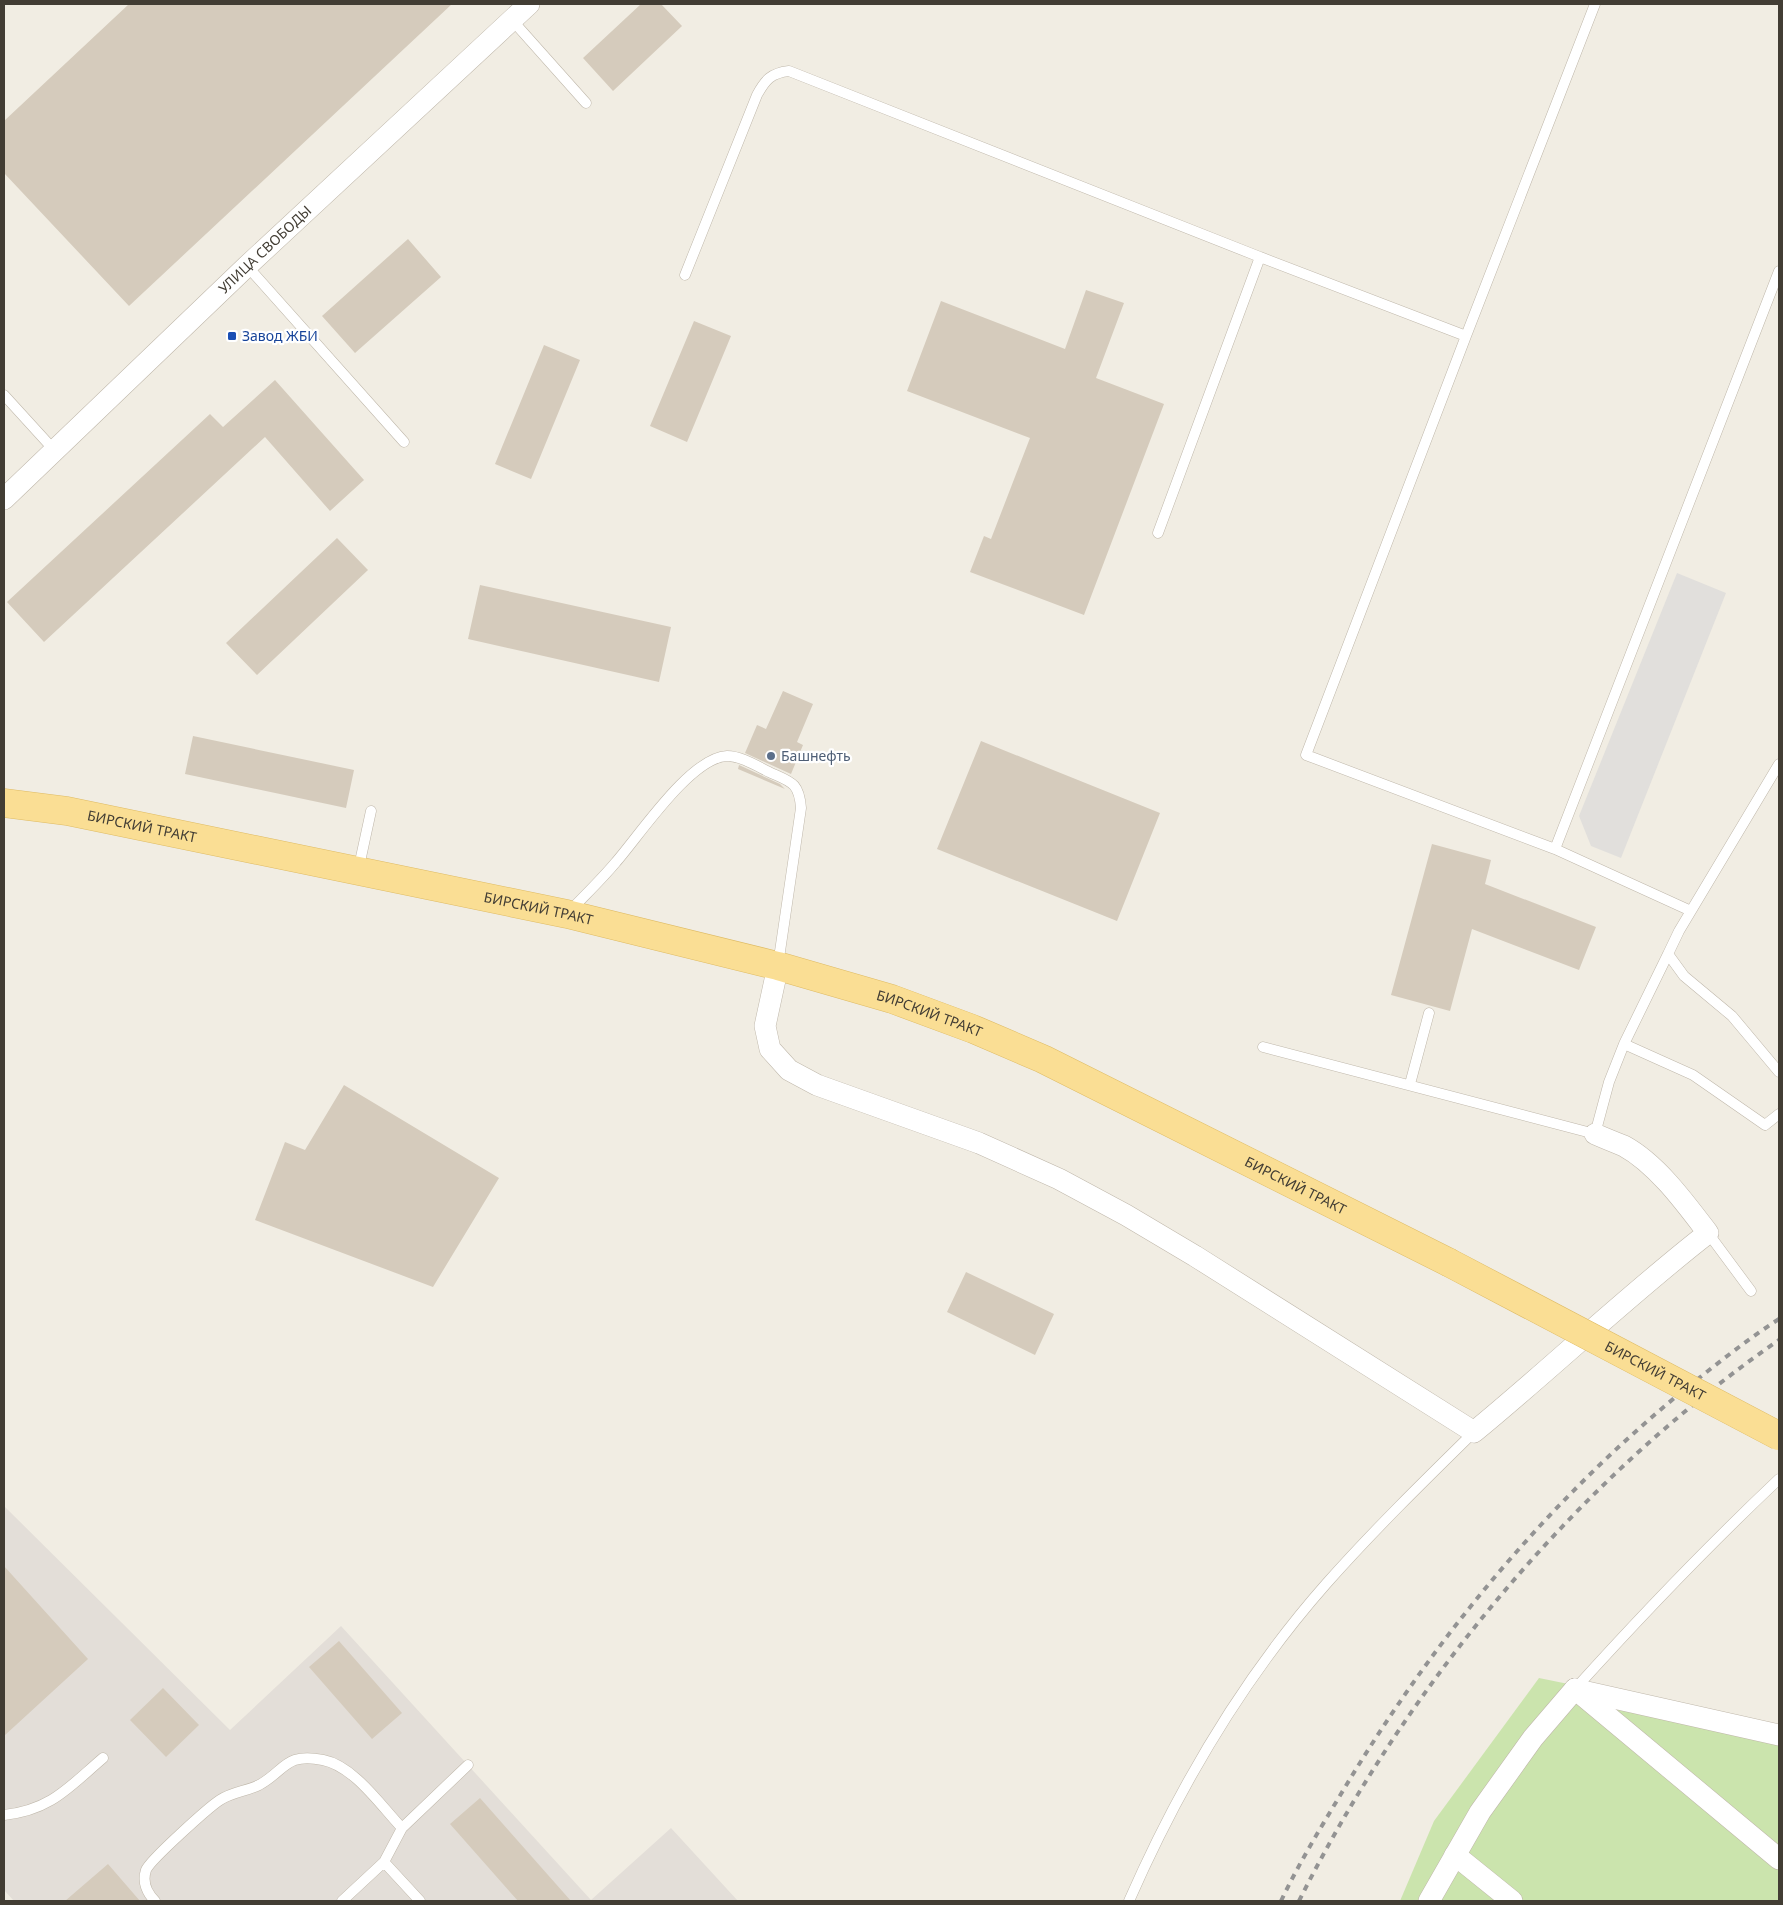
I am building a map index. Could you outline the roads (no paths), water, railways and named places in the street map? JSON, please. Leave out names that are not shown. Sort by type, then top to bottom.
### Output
[{"type":"main road","name":"БИРСКИЙ ТРАКТ","points":[[4,803],[67,811],[567,914],[778,966],[892,999],[973,1029],[1042,1059],[1448,1262],[1779,1436]]},
{"type":"street","name":"УЛИЦА СВОБОДЫ","points":[[4,499],[247,266],[528,4]]},
{"type":"street","points":[[778,966],[765,1026],[770,1049],[789,1070],[817,1085],[979,1143],[1118,1210],[1195,1256],[1474,1432],[1520,1394],[1655,1274],[1708,1233],[1674,1190],[1653,1169],[1625,1147],[1595,1134]]},
{"type":"street","points":[[1575,1689],[1779,1735]]},
{"type":"street","points":[[1429,1901],[1480,1812],[1533,1738],[1575,1689]]},
{"type":"street","points":[[1575,1689],[1779,1859]]},
{"type":"street","points":[[1455,1855],[1512,1901]]},
{"type":"lane","points":[[1594,4],[1306,755],[1555,849],[1691,911]]},
{"type":"lane","points":[[512,20],[586,103]]},
{"type":"lane","points":[[685,275],[757,95],[766,79],[778,72],[789,71],[1260,258],[1466,336]]},
{"type":"lane","points":[[1158,533],[1260,258]]},
{"type":"lane","points":[[247,266],[404,442]]},
{"type":"lane","points":[[1555,849],[1779,271]]},
{"type":"lane","points":[[4,395],[55,451]]},
{"type":"lane","points":[[567,914],[616,862],[692,773],[710,761],[726,756],[737,758],[793,783],[800,793],[801,808],[778,966]]},
{"type":"lane","points":[[1263,1048],[1410,1084],[1595,1134],[1609,1082],[1624,1044],[1668,954],[1691,911],[1779,764]]},
{"type":"lane","points":[[358,872],[371,811]]},
{"type":"lane","points":[[1668,954],[1684,976],[1732,1016],[1779,1072]]},
{"type":"lane","points":[[1410,1084],[1429,1013]]},
{"type":"lane","points":[[1624,1044],[1693,1075],[1766,1125],[1779,1114]]},
{"type":"lane","points":[[1708,1233],[1751,1291]]},
{"type":"lane","points":[[1130,1901],[1172,1811],[1222,1725],[1276,1646],[1326,1584],[1405,1500],[1474,1432]]},
{"type":"lane","points":[[1575,1689],[1625,1633],[1779,1479]]},
{"type":"lane","points":[[4,1815],[21,1813],[50,1803],[103,1758]]},
{"type":"lane","points":[[155,1901],[145,1887],[144,1879],[149,1864],[216,1802],[262,1783],[285,1763],[298,1759],[322,1760],[349,1771],[402,1828]]},
{"type":"lane","points":[[342,1901],[384,1862],[402,1828],[468,1765]]},
{"type":"lane","points":[[384,1862],[420,1901]]},
{"type":"railway","points":[[1281,1901],[1314,1839],[1385,1724],[1422,1671],[1502,1568],[1591,1473],[1639,1428],[1689,1386],[1779,1319]]},
{"type":"railway","points":[[1299,1901],[1343,1820],[1392,1741],[1446,1664],[1505,1590],[1568,1521],[1635,1455],[1705,1395],[1779,1340]]},
{"type":"place","name":"Завод ЖБИ","points":[[232,336]]},
{"type":"place","name":"Башнефть","points":[[771,756]]}]
